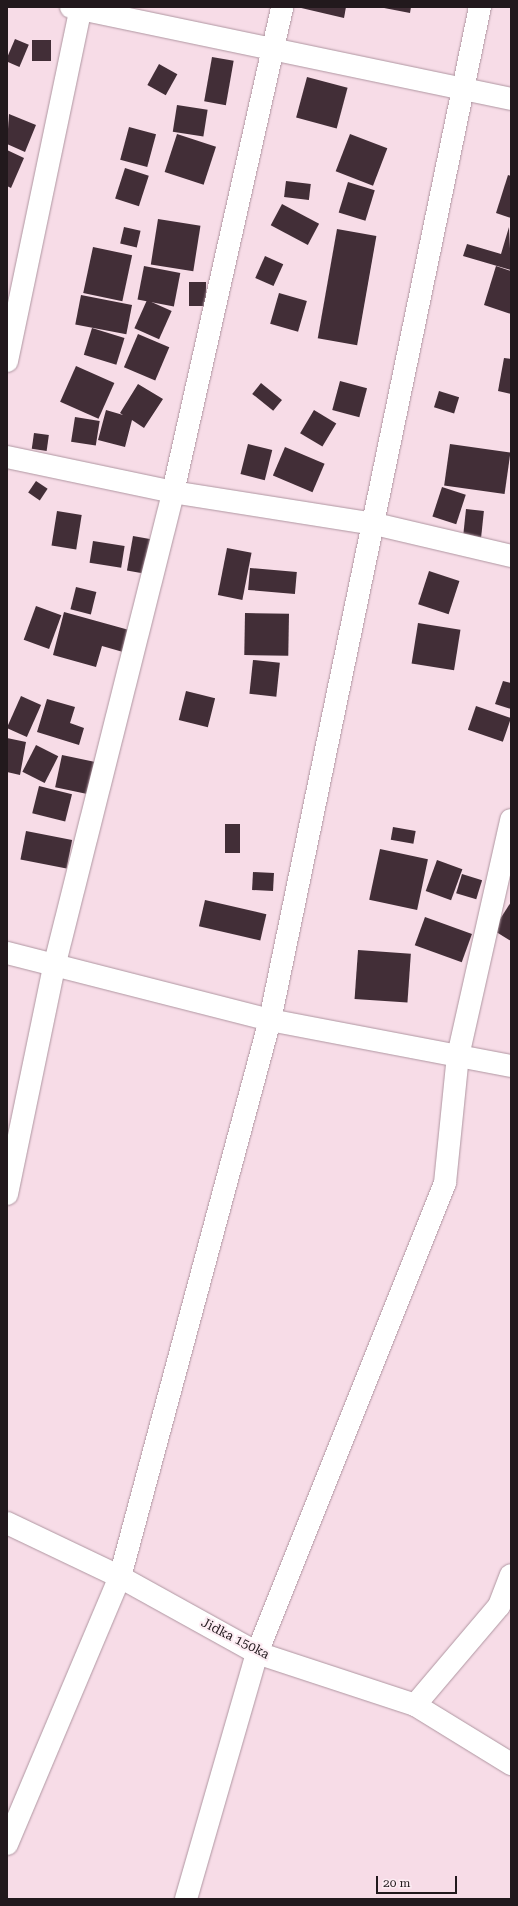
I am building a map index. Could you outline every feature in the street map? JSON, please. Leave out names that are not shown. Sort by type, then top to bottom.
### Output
[{"type":"street","points":[[7,1194],[54,967],[173,492],[274,50],[282,7]]},
{"type":"street","points":[[7,1844],[120,1577],[270,1020],[465,90],[480,7]]},
{"type":"street","points":[[7,361],[78,8],[511,99]]},
{"type":"street","points":[[7,457],[173,492],[375,524],[511,556]]},
{"type":"street","points":[[186,1899],[257,1653],[445,1183],[458,1056],[511,820]]},
{"type":"street","points":[[7,953],[54,967],[270,1020],[511,1066]]},
{"type":"street","name":"Jidka 150ka","points":[[7,1523],[120,1577],[257,1653],[415,1705],[511,1764]]},
{"type":"street","points":[[415,1705],[499,1606],[511,1575]]},
{"type":"building","points":[[297,7],[346,7],[344,18]]},
{"type":"building","points":[[379,7],[411,7],[410,13]]},
{"type":"building","points":[[15,39],[29,45],[19,67],[7,62],[7,58]]},
{"type":"building","points":[[32,40],[51,40],[51,61],[32,61]]},
{"type":"building","points":[[212,57],[234,61],[226,105],[204,101]]},
{"type":"building","points":[[159,64],[177,74],[166,95],[147,85]]},
{"type":"building","points":[[307,77],[348,88],[337,128],[296,118]]},
{"type":"building","points":[[177,105],[208,110],[203,137],[173,132]]},
{"type":"building","points":[[9,114],[36,125],[25,152],[7,144]]},
{"type":"building","points":[[129,127],[156,134],[147,167],[120,160]]},
{"type":"building","points":[[177,134],[216,147],[204,185],[165,172]]},
{"type":"building","points":[[350,134],[387,148],[373,186],[336,171]]},
{"type":"building","points":[[7,150],[24,158],[11,188],[7,186]]},
{"type":"building","points":[[125,168],[149,176],[139,206],[115,198]]},
{"type":"building","points":[[508,175],[511,176],[511,218],[496,213]]},
{"type":"building","points":[[286,181],[311,184],[309,200],[284,197]]},
{"type":"building","points":[[348,182],[375,190],[365,221],[339,213]]},
{"type":"building","points":[[282,204],[319,224],[308,245],[271,225]]},
{"type":"building","points":[[158,219],[200,226],[193,271],[151,264]]},
{"type":"building","points":[[124,227],[141,231],[137,247],[120,244]]},
{"type":"building","points":[[509,227],[511,270],[463,256],[467,244],[501,254]]},
{"type":"building","points":[[337,229],[376,236],[357,345],[318,338]]},
{"type":"building","points":[[93,247],[132,255],[122,301],[83,293]]},
{"type":"building","points":[[265,256],[283,264],[274,286],[255,278]]},
{"type":"building","points":[[144,266],[180,273],[174,306],[138,299]]},
{"type":"building","points":[[496,266],[511,271],[511,314],[484,305]]},
{"type":"building","points":[[189,282],[206,282],[206,306],[189,306]]},
{"type":"building","points":[[279,293],[307,301],[298,332],[270,324]]},
{"type":"building","points":[[81,295],[132,305],[126,334],[75,324]]},
{"type":"building","points":[[147,300],[172,311],[159,339],[134,328]]},
{"type":"building","points":[[92,328],[125,338],[116,365],[84,355]]},
{"type":"building","points":[[138,334],[169,347],[155,380],[124,367]]},
{"type":"building","points":[[504,358],[511,359],[511,394],[498,391]]},
{"type":"building","points":[[76,366],[114,383],[99,419],[60,402]]},
{"type":"building","points":[[340,381],[367,388],[359,417],[332,410]]},
{"type":"building","points":[[261,383],[282,400],[273,411],[252,394]]},
{"type":"building","points":[[138,384],[163,399],[144,428],[132,420],[125,447],[98,440],[106,410],[123,415],[120,413]]},
{"type":"building","points":[[439,391],[459,397],[454,413],[434,407]]},
{"type":"building","points":[[314,410],[336,423],[322,447],[300,433]]},
{"type":"building","points":[[75,417],[100,421],[96,446],[71,442]]},
{"type":"building","points":[[34,433],[49,435],[47,451],[32,449]]},
{"type":"building","points":[[248,444],[272,450],[265,480],[241,474]]},
{"type":"building","points":[[450,444],[510,452],[505,494],[444,486]]},
{"type":"building","points":[[285,447],[325,464],[312,492],[273,476]]},
{"type":"building","points":[[36,481],[48,489],[40,500],[28,493]]},
{"type":"building","points":[[442,487],[466,495],[456,524],[432,516]]},
{"type":"building","points":[[466,509],[484,511],[481,538],[463,536]]},
{"type":"building","points":[[57,511],[82,515],[76,549],[52,546]]},
{"type":"building","points":[[133,536],[160,541],[154,575],[127,570]]},
{"type":"building","points":[[93,541],[125,546],[121,568],[90,563]]},
{"type":"building","points":[[227,548],[252,553],[242,600],[218,595]]},
{"type":"building","points":[[250,568],[297,572],[295,594],[248,590]]},
{"type":"building","points":[[429,571],[459,581],[449,614],[418,604]]},
{"type":"building","points":[[76,587],[96,592],[91,614],[70,609]]},
{"type":"building","points":[[36,606],[61,615],[49,649],[24,640]]},
{"type":"building","points":[[64,612],[129,630],[123,652],[102,646],[96,667],[53,655]]},
{"type":"building","points":[[245,613],[289,614],[288,656],[244,655]]},
{"type":"building","points":[[418,623],[460,630],[454,670],[412,663]]},
{"type":"building","points":[[253,660],[280,663],[276,697],[249,694]]},
{"type":"building","points":[[503,681],[511,683],[511,709],[495,704]]},
{"type":"building","points":[[186,691],[215,698],[208,727],[179,720]]},
{"type":"building","points":[[21,696],[41,705],[27,737],[7,728]]},
{"type":"building","points":[[47,699],[75,707],[70,723],[84,728],[79,745],[37,732]]},
{"type":"building","points":[[476,706],[511,718],[503,742],[468,730]]},
{"type":"building","points":[[7,738],[26,742],[20,775],[7,772]]},
{"type":"building","points":[[36,745],[58,756],[45,783],[22,772]]},
{"type":"building","points":[[62,755],[95,762],[88,794],[55,787]]},
{"type":"building","points":[[39,786],[72,794],[65,821],[32,813]]},
{"type":"building","points":[[225,824],[240,824],[240,853],[225,853]]},
{"type":"building","points":[[393,827],[416,831],[413,844],[391,840]]},
{"type":"building","points":[[26,831],[72,840],[67,868],[20,859]]},
{"type":"building","points":[[380,849],[428,859],[417,910],[369,900]]},
{"type":"building","points":[[437,860],[462,869],[451,900],[426,891]]},
{"type":"building","points":[[253,872],[274,873],[273,891],[252,890]]},
{"type":"building","points":[[462,874],[482,880],[476,899],[456,893]]},
{"type":"building","points":[[205,900],[266,914],[260,940],[199,926]]},
{"type":"building","points":[[511,902],[511,941],[493,930]]},
{"type":"building","points":[[425,917],[472,934],[462,962],[415,945]]},
{"type":"building","points":[[358,950],[411,954],[407,1003],[355,999]]}]
